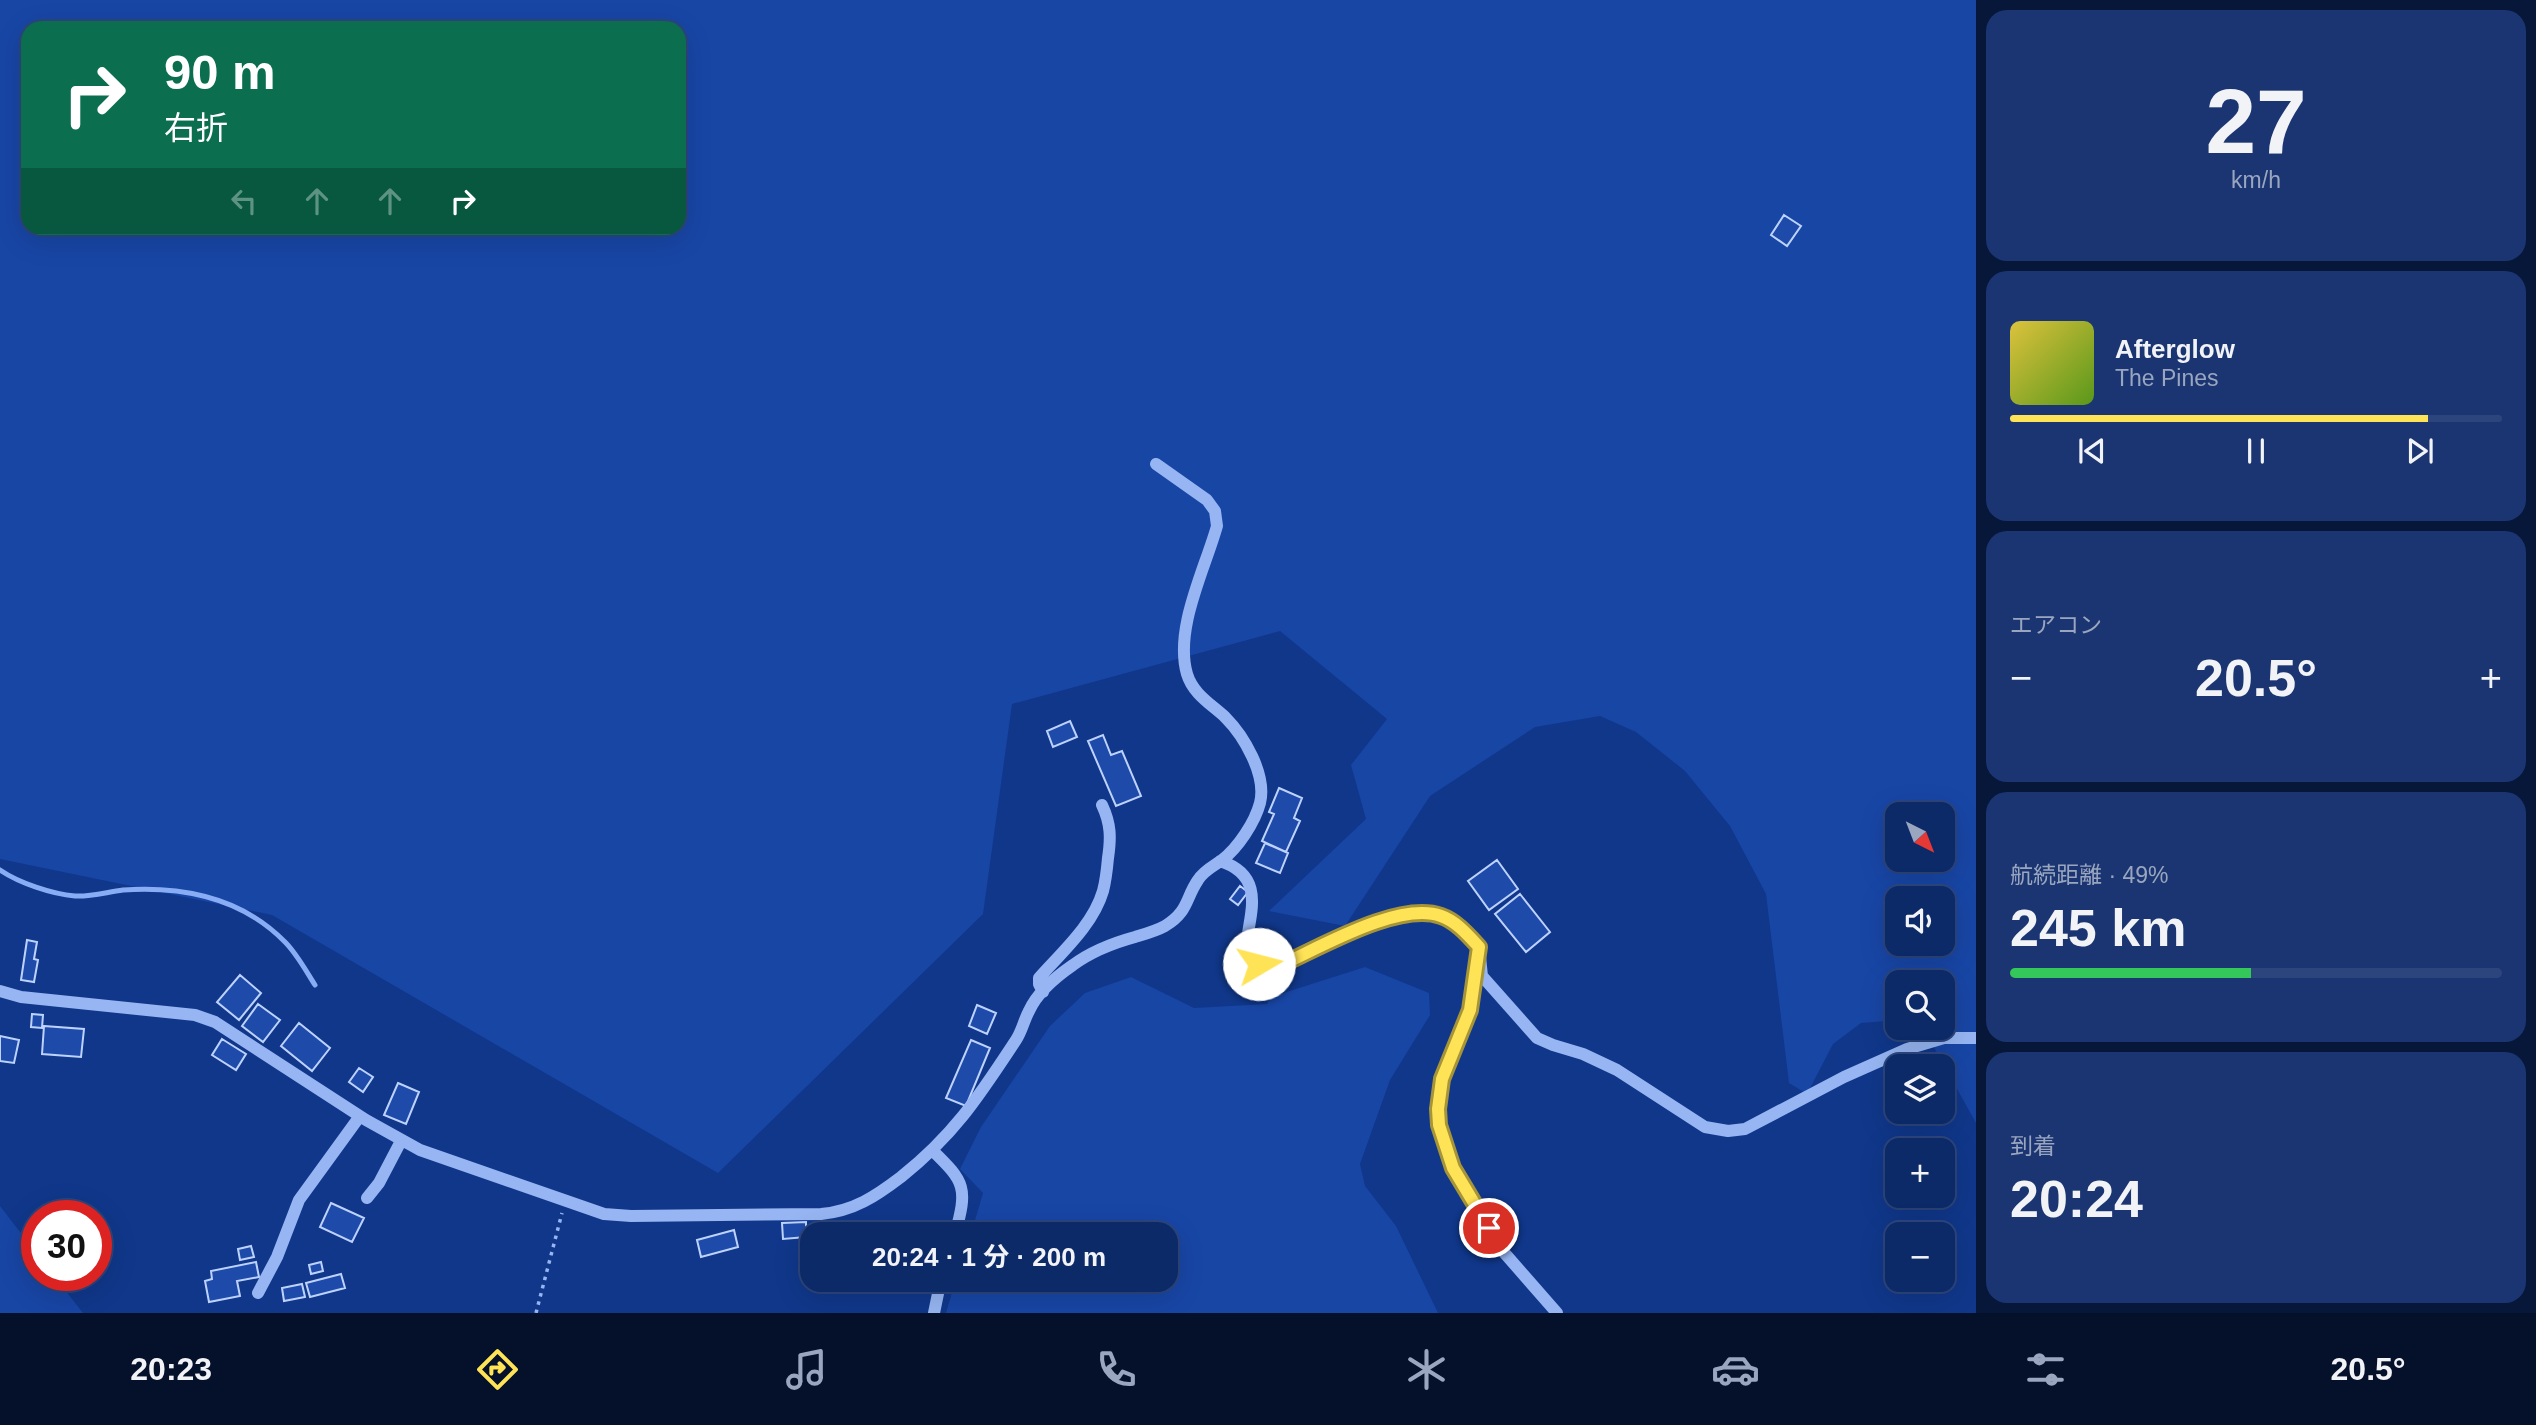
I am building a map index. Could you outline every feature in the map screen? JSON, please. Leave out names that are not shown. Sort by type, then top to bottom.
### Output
[{"type":"street","points":[[0,991],[21,998],[195,1015],[215,1022],[401,1141],[604,1214],[631,1216],[834,1213],[875,1197],[946,1138],[985,1089],[1019,1035],[1030,1008],[1043,992],[1089,954],[1163,927],[1184,909],[1203,873],[1232,851],[1259,804],[1261,792],[1254,761],[1237,731],[1198,695],[1187,676],[1185,662],[1189,610],[1217,526],[1215,511],[1199,494],[1157,464]]},
{"type":"street","points":[[1043,992],[1039,978],[1066,951],[1103,892],[1111,838],[1110,822],[1102,805]]},
{"type":"street","points":[[1220,861],[1235,866],[1247,877],[1253,904],[1245,945],[1252,960],[1265,966],[1281,965],[1372,924],[1410,913],[1447,918],[1479,947],[1482,976],[1537,1038],[1583,1054],[1617,1070],[1705,1127],[1728,1131],[1745,1129],[1844,1077],[1908,1049],[1944,1038],[1976,1038]]},
{"type":"street","points":[[1479,953],[1470,1010],[1442,1079],[1439,1125],[1453,1168],[1501,1249],[1557,1313]]},
{"type":"street","points":[[258,1293],[277,1257],[299,1200],[360,1116]]},
{"type":"street","points":[[367,1198],[379,1183],[401,1141]]},
{"type":"street","points":[[933,1151],[958,1177],[964,1188],[957,1222]]},
{"type":"street","points":[[934,1313],[939,1292]]},
{"type":"path","points":[[536,1313],[565,1201]]},
{"type":"shaded area","points":[[0,0],[1976,0],[1976,1123],[1955,1085],[1955,1054],[1938,1054],[1928,1040],[1955,1040],[1955,970],[1885,970],[1885,1021],[1861,1023],[1833,1044],[1807,1094],[1789,1083],[1766,894],[1730,826],[1685,771],[1636,732],[1600,716],[1535,727],[1430,796],[1345,926],[1269,911],[1366,819],[1351,765],[1387,719],[1280,631],[1012,704],[983,914],[718,1173],[272,915],[0,859]]},
{"type":"shaded area","points":[[1365,967],[1429,993],[1430,1015],[1390,1080],[1360,1164],[1365,1186],[1396,1226],[1438,1313],[946,1313],[952,1292],[1178,1292],[1178,1222],[975,1222],[983,1193],[960,1169],[981,1127],[1050,1026],[1085,993],[1131,977],[1194,1008],[1267,1004],[1271,997]]},
{"type":"shaded area","points":[[0,1206],[21,1233],[21,1291],[66,1291],[83,1313],[0,1313]]},
{"type":"building","points":[[1784,215],[1801,226],[1787,246],[1771,235]]},
{"type":"building","points":[[1070,721],[1077,737],[1053,747],[1047,731]]},
{"type":"building","points":[[1103,735],[1111,755],[1122,751],[1141,796],[1116,806],[1088,741]]},
{"type":"building","points":[[1279,788],[1302,798],[1294,818],[1300,821],[1286,852],[1262,841],[1274,814],[1269,812]]},
{"type":"building","points":[[1265,843],[1288,853],[1280,873],[1256,863]]},
{"type":"building","points":[[1497,860],[1518,889],[1489,910],[1468,881]]},
{"type":"building","points":[[1240,886],[1248,892],[1238,905],[1230,899]]},
{"type":"building","points":[[1520,894],[1550,932],[1526,952],[1495,914]]},
{"type":"building","points":[[27,940],[37,942],[34,959],[38,960],[34,982],[21,980]]},
{"type":"building","points":[[240,975],[261,993],[239,1020],[217,1002]]},
{"type":"building","points":[[258,1004],[280,1020],[263,1042],[242,1026]]},
{"type":"building","points":[[977,1005],[996,1013],[987,1034],[969,1026]]},
{"type":"building","points":[[32,1014],[43,1015],[42,1028],[31,1027]]},
{"type":"building","points":[[299,1023],[330,1048],[312,1071],[281,1046]]},
{"type":"building","points":[[44,1026],[84,1029],[81,1057],[42,1054]]},
{"type":"building","points":[[0,1036],[19,1040],[14,1063],[0,1061]]},
{"type":"building","points":[[222,1039],[246,1054],[236,1070],[212,1055]]},
{"type":"building","points":[[971,1040],[990,1048],[966,1106],[946,1098]]},
{"type":"building","points":[[359,1068],[373,1077],[363,1092],[349,1082]]},
{"type":"building","points":[[398,1083],[419,1092],[406,1124],[384,1115]]},
{"type":"building","points":[[331,1203],[364,1218],[352,1242],[320,1227]]},
{"type":"building","points":[[800,1222],[800,1238],[783,1239],[782,1223]]},
{"type":"building","points":[[734,1230],[738,1247],[701,1257],[697,1240]]},
{"type":"building","points":[[251,1246],[254,1257],[240,1260],[238,1249]]},
{"type":"building","points":[[256,1262],[259,1277],[237,1281],[240,1296],[209,1302],[205,1281],[212,1279],[211,1271]]},
{"type":"building","points":[[321,1262],[323,1271],[311,1274],[309,1265]]},
{"type":"building","points":[[341,1274],[345,1288],[310,1297],[306,1283]]},
{"type":"building","points":[[302,1284],[305,1297],[284,1301],[282,1288]]},
{"type":"waterway","points":[[0,870],[26,883],[66,895],[87,896],[123,890],[167,890],[189,893],[230,905],[250,914],[285,942],[315,985]]},
{"type":"route","points":[[1259,964],[1281,965],[1372,924],[1410,913],[1447,918],[1479,947],[1470,1010],[1442,1079],[1438,1109],[1439,1125],[1453,1168],[1489,1228]]}]
